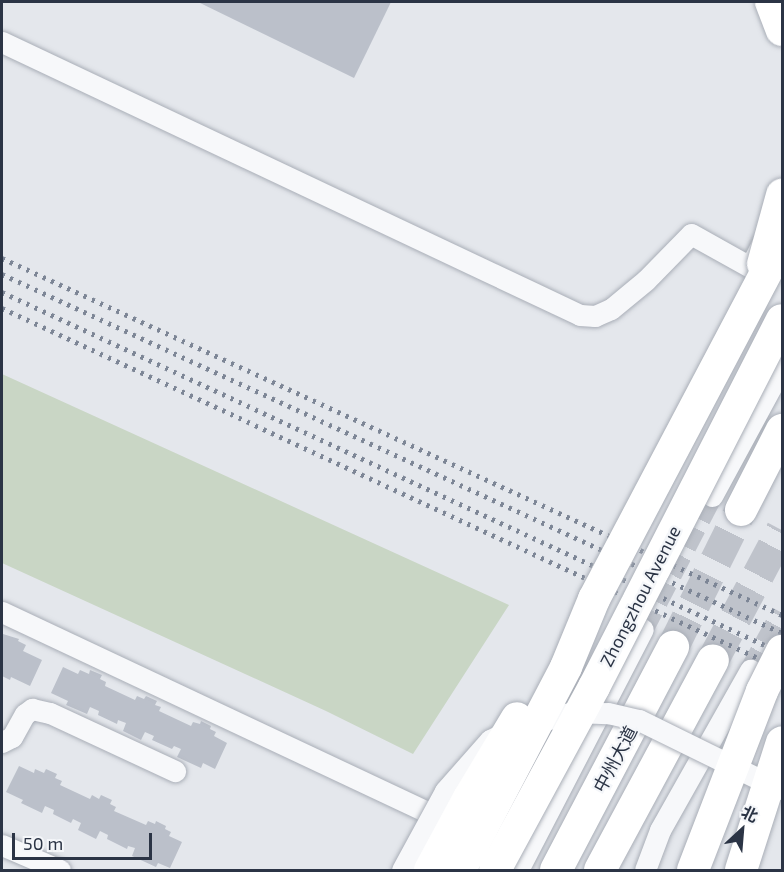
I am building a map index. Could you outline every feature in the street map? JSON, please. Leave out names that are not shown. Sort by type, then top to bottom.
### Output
[{"type":"highway","points":[[771,2],[783,30]]},
{"type":"highway","points":[[742,317],[763,264],[783,195]]},
{"type":"highway","points":[[460,870],[566,667],[594,599],[783,243]]},
{"type":"highway","name":"Zhongzhou Avenue","points":[[495,870],[594,687],[783,320]]},
{"type":"highway","points":[[741,510],[783,430]]},
{"type":"highway","points":[[430,870],[469,798],[553,660],[594,599]]},
{"type":"highway","name":"中州大道","points":[[556,870],[673,647]]},
{"type":"highway","points":[[693,870],[762,691],[783,651]]},
{"type":"highway","points":[[600,870],[713,660]]},
{"type":"highway","points":[[741,870],[783,742]]},
{"type":"street","points":[[2,42],[580,315],[595,316],[611,309],[646,280],[691,234],[750,267],[783,205]]},
{"type":"street","points":[[712,496],[783,368]]},
{"type":"street","points":[[2,612],[521,864],[643,629]]},
{"type":"street","points":[[645,870],[660,830],[750,670]]},
{"type":"street","points":[[2,742],[12,737],[25,714],[32,709],[50,713],[175,771]]},
{"type":"street","points":[[402,870],[445,791],[490,740],[511,730],[573,712],[608,713],[639,720],[783,791]]},
{"type":"street","points":[[2,845],[60,870]]},
{"type":"green space","points":[[2,374],[509,605],[413,754],[326,711],[2,563]]},
{"type":"building","points":[[198,2],[391,2],[354,78]]},
{"type":"building","points":[[3,634],[19,639],[18,641],[26,645],[23,651],[42,660],[30,686],[11,677],[10,680],[2,676]]},
{"type":"building","points":[[63,667],[78,674],[80,670],[89,674],[90,670],[102,675],[100,679],[106,682],[105,686],[135,700],[137,696],[144,699],[146,696],[157,701],[155,705],[161,707],[159,711],[191,726],[193,722],[200,724],[201,721],[211,726],[210,729],[216,732],[214,736],[227,743],[215,769],[203,763],[201,768],[177,757],[181,749],[174,746],[172,749],[152,740],[154,736],[145,732],[141,740],[123,731],[126,723],[118,720],[117,724],[98,715],[99,711],[90,707],[87,714],[66,705],[68,701],[51,693]]},
{"type":"building","points":[[19,766],[34,773],[35,769],[44,773],[46,769],[57,774],[55,778],[62,781],[60,785],[90,799],[92,795],[99,799],[101,795],[112,800],[110,804],[116,807],[114,811],[146,825],[148,821],[155,824],[156,821],[166,826],[165,829],[171,832],[169,836],[182,842],[170,868],[158,863],[156,867],[132,856],[135,848],[128,846],[127,849],[107,839],[108,835],[100,831],[96,839],[78,830],[81,823],[73,819],[71,823],[53,814],[54,810],[45,806],[42,813],[21,803],[23,800],[6,792]]},
{"type":"tunnel","points":[[643,629],[712,496]]},
{"type":"tunnel","points":[[673,647],[741,510]]},
{"type":"tunnel","points":[[713,660],[782,530]]},
{"type":"tunnel","points":[[750,670],[782,612]]},
{"type":"railway","points":[[2,258],[782,615]]},
{"type":"railway","points":[[2,274],[782,633]]},
{"type":"railway","points":[[2,292],[782,653]]},
{"type":"railway","points":[[2,308],[782,669]]}]
